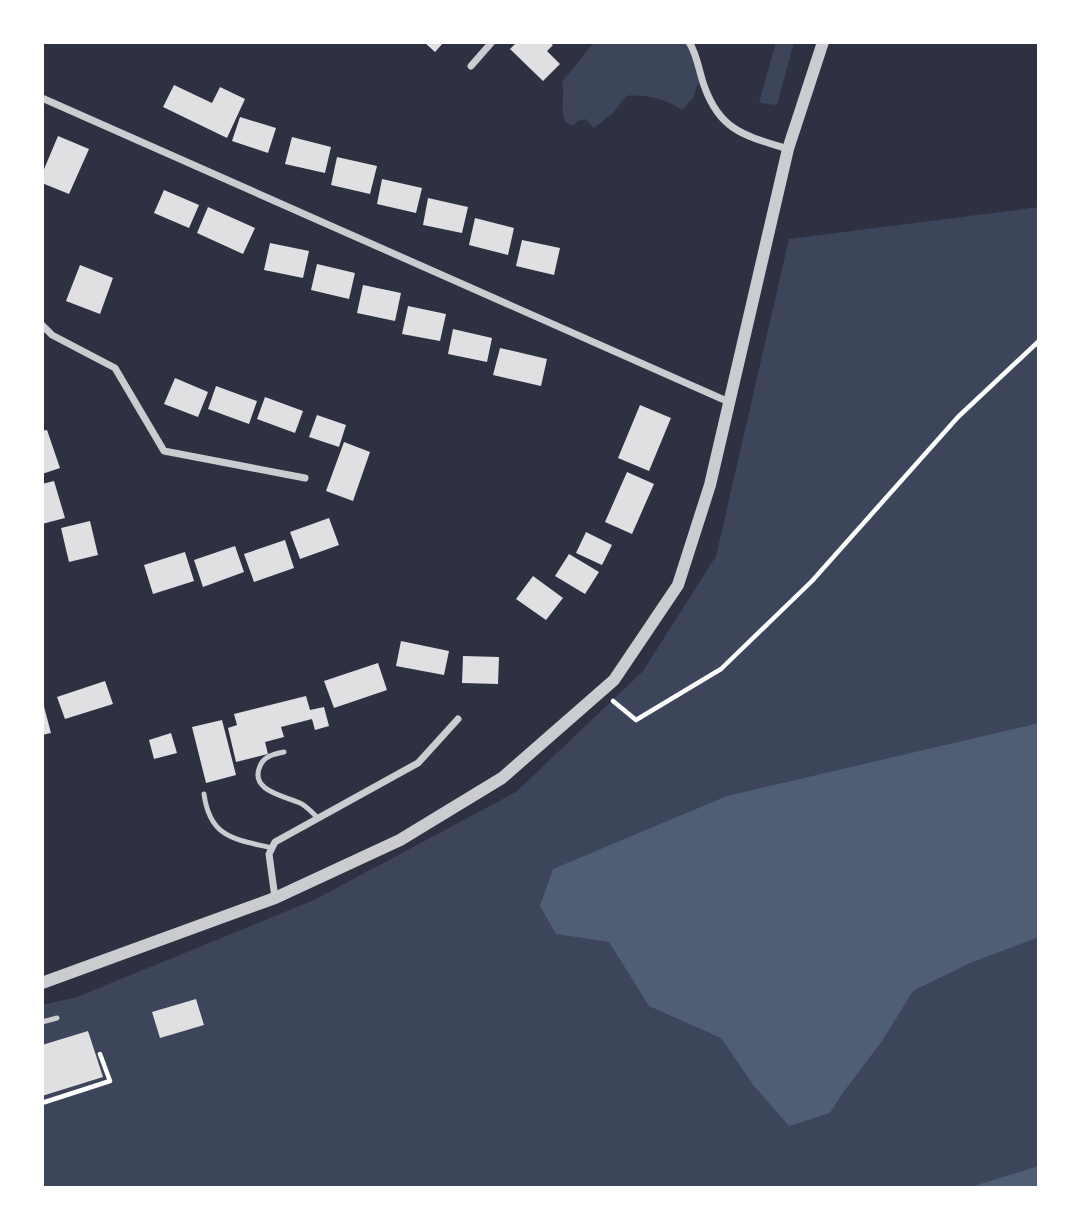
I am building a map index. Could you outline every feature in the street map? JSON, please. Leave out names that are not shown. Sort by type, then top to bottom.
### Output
[{"type":"street","points":[[471,66],[492,42]]},
{"type":"street","points":[[689,42],[705,87],[720,117],[734,130],[788,149]]},
{"type":"street","points":[[42,982],[275,898],[400,839],[502,778],[614,680],[678,585],[710,485],[788,149],[823,42]]},
{"type":"street","points":[[42,98],[729,402]]},
{"type":"street","points":[[42,325],[52,335],[115,368],[164,451],[305,478]]},
{"type":"street","points":[[275,898],[269,854],[275,842],[418,763],[458,719]]},
{"type":"lane","points":[[284,752],[274,754],[263,761],[258,770],[260,782],[269,792],[302,804],[318,818]]},
{"type":"lane","points":[[204,794],[209,819],[223,833],[272,848]]},
{"type":"lane","points":[[42,1021],[57,1018]]},
{"type":"path","points":[[602,691],[636,720],[721,669],[812,581],[958,417],[1039,341]]},
{"type":"path","points":[[42,1103],[110,1081],[100,1054]]},
{"type":"shaded area","points":[[594,42],[689,42],[702,79],[693,98],[682,110],[656,98],[626,96],[613,113],[594,128],[585,119],[573,126],[565,122],[562,82]]},
{"type":"shaded area","points":[[776,42],[794,42],[777,105],[759,103]]},
{"type":"shaded area","points":[[1039,207],[1039,1188],[42,1188],[42,1005],[77,997],[314,900],[516,792],[643,671],[716,556],[789,239]]},
{"type":"shaded area","points":[[1039,723],[1039,937],[970,963],[913,991],[882,1041],[830,1113],[789,1126],[754,1086],[721,1038],[649,1006],[609,942],[556,934],[540,906],[553,869],[727,796]]},
{"type":"shaded area","points":[[1039,1166],[1039,1188],[967,1188]]},
{"type":"building","points":[[424,42],[444,42],[435,52]]},
{"type":"building","points":[[517,42],[549,42],[553,45],[547,51],[560,64],[543,81],[510,49]]},
{"type":"building","points":[[174,85],[212,103],[220,87],[245,99],[227,138],[163,107]]},
{"type":"building","points":[[240,117],[276,128],[268,153],[232,141]]},
{"type":"building","points":[[58,136],[89,149],[69,194],[42,183],[42,174]]},
{"type":"building","points":[[292,137],[331,147],[325,173],[285,164]]},
{"type":"building","points":[[337,157],[377,166],[370,194],[331,185]]},
{"type":"building","points":[[382,179],[422,188],[416,213],[377,204]]},
{"type":"building","points":[[164,190],[199,205],[189,228],[154,213]]},
{"type":"building","points":[[428,198],[468,207],[462,233],[423,225]]},
{"type":"building","points":[[208,207],[255,228],[243,254],[197,233]]},
{"type":"building","points":[[475,218],[514,228],[508,255],[469,245]]},
{"type":"building","points":[[522,240],[560,248],[554,275],[516,266]]},
{"type":"building","points":[[270,243],[309,251],[303,278],[264,270]]},
{"type":"building","points":[[317,264],[355,273],[349,299],[311,290]]},
{"type":"building","points":[[80,265],[113,278],[100,314],[66,301]]},
{"type":"building","points":[[363,285],[401,293],[395,321],[357,313]]},
{"type":"building","points":[[408,306],[446,314],[440,341],[402,334]]},
{"type":"building","points":[[453,329],[492,338],[487,362],[448,354]]},
{"type":"building","points":[[500,348],[547,359],[541,386],[493,375]]},
{"type":"building","points":[[175,378],[208,392],[198,417],[164,404]]},
{"type":"building","points":[[216,386],[257,401],[249,424],[208,409]]},
{"type":"building","points":[[265,397],[303,411],[295,433],[257,419]]},
{"type":"building","points":[[640,405],[671,418],[649,471],[618,458]]},
{"type":"building","points":[[317,415],[346,425],[339,447],[309,437]]},
{"type":"building","points":[[47,430],[60,468],[42,474],[42,431]]},
{"type":"building","points":[[344,442],[370,452],[353,501],[326,491]]},
{"type":"building","points":[[627,472],[654,484],[632,534],[605,522]]},
{"type":"building","points":[[54,481],[65,518],[42,524],[42,484]]},
{"type":"building","points":[[329,518],[339,545],[300,559],[290,532]]},
{"type":"building","points":[[90,521],[98,555],[69,562],[61,528]]},
{"type":"building","points":[[586,532],[612,545],[602,565],[576,553]]},
{"type":"building","points":[[285,540],[294,568],[254,582],[244,554]]},
{"type":"building","points":[[235,546],[244,572],[203,587],[194,560]]},
{"type":"building","points":[[185,552],[194,581],[153,594],[144,565]]},
{"type":"building","points":[[569,554],[599,572],[585,594],[555,576]]},
{"type":"building","points":[[533,576],[563,598],[546,620],[516,599]]},
{"type":"building","points":[[401,641],[449,651],[444,675],[396,666]]},
{"type":"building","points":[[463,656],[499,657],[498,684],[462,683]]},
{"type":"building","points":[[378,663],[387,690],[334,708],[324,681]]},
{"type":"building","points":[[105,681],[113,704],[65,719],[57,697]]},
{"type":"building","points":[[306,696],[310,710],[324,707],[329,726],[315,730],[312,719],[281,727],[284,737],[265,742],[268,754],[236,762],[228,728],[237,725],[234,714]]},
{"type":"building","points":[[42,699],[51,733],[42,735]]},
{"type":"building","points":[[222,720],[236,775],[206,783],[192,727]]},
{"type":"building","points":[[171,733],[177,753],[154,759],[149,740]]},
{"type":"building","points":[[196,999],[204,1025],[160,1038],[152,1012]]},
{"type":"building","points":[[88,1031],[103,1077],[42,1096],[42,1045]]}]
